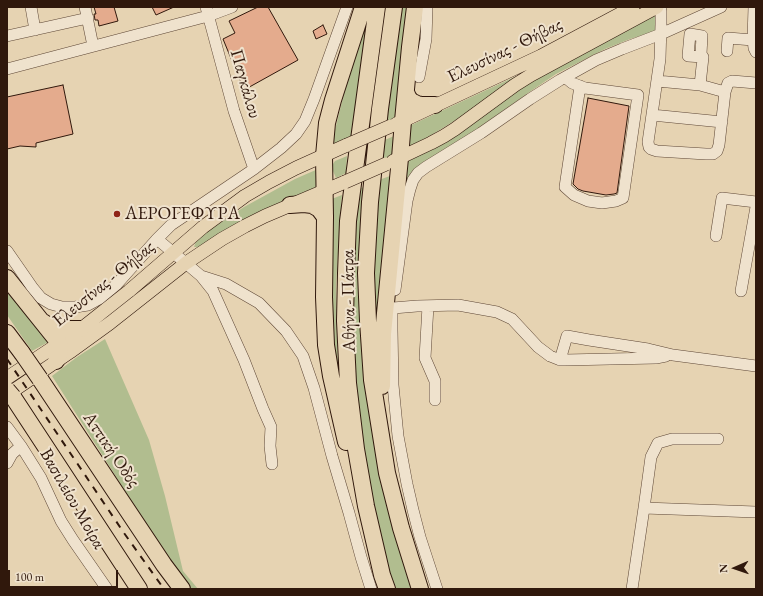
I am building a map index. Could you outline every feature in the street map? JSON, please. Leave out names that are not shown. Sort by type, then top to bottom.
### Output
[{"type":"highway","points":[[363,7],[326,126],[324,156],[324,297],[326,345],[331,376],[361,507],[384,582]]},
{"type":"highway","name":"Αθήνα - Πάτρα","points":[[378,7],[350,208],[345,314],[348,383],[356,449],[366,506],[384,582]]},
{"type":"highway","name":"Αθήνα - Πάτρα","points":[[394,7],[380,109],[368,222],[367,299],[370,362],[382,446],[397,513],[420,589]]},
{"type":"highway","points":[[382,446],[382,351],[393,161],[397,123],[406,92],[415,7]]},
{"type":"highway","points":[[406,92],[411,101],[417,104],[435,105]]},
{"type":"highway","points":[[290,205],[312,205],[319,209],[325,217]]},
{"type":"highway","points":[[7,278],[59,344],[60,352],[56,361]]},
{"type":"highway","points":[[43,322],[52,328],[81,329]]},
{"type":"highway","name":"Αττική Οδός","points":[[7,333],[40,379],[164,565],[182,589]]},
{"type":"highway","points":[[9,394],[139,589]]},
{"type":"main road","name":"Ελευσίνας - Θήβας","points":[[9,394],[110,323],[186,263],[222,239],[245,226],[290,205],[393,161],[444,136],[515,85],[549,65],[658,7]]},
{"type":"main road","name":"Ελευσίνας - Θήβας","points":[[7,378],[81,329],[129,291],[203,227],[245,196],[296,168],[541,56],[628,9]]},
{"type":"street","points":[[31,7],[35,30]]},
{"type":"street","points":[[7,69],[93,46],[207,12],[232,7]]},
{"type":"street","points":[[7,251],[32,287],[41,298],[50,304],[62,307],[75,307],[88,305],[99,299],[116,285],[157,238],[171,225],[254,168],[281,148],[296,134],[314,99],[347,7]]},
{"type":"street","points":[[419,77],[426,39],[428,7]]},
{"type":"street","points":[[658,7],[661,11],[660,58],[648,135],[649,147],[651,149],[657,151],[713,154],[717,151],[719,145],[725,92],[728,83],[732,81],[756,83]]},
{"type":"street","points":[[438,589],[420,537],[407,484],[398,436],[393,386],[392,308],[407,201],[413,180],[418,173],[426,167],[481,134],[530,99],[596,60],[661,34],[721,7]]},
{"type":"street","points":[[754,7],[753,40],[756,52]]},
{"type":"street","points":[[7,36],[35,30],[86,12],[93,46]]},
{"type":"street","name":"Παγκάλου","points":[[207,12],[234,111],[254,168]]},
{"type":"street","points":[[727,51],[728,38],[753,40]]},
{"type":"street","points":[[697,85],[699,57]]},
{"type":"street","points":[[566,78],[572,83],[580,86],[638,95],[622,198],[609,202],[595,203],[581,199],[565,187],[580,86]]},
{"type":"street","points":[[657,81],[697,85],[725,92]]},
{"type":"street","points":[[652,115],[722,122]]},
{"type":"street","points":[[632,133],[648,135]]},
{"type":"street","points":[[716,236],[722,198],[756,202]]},
{"type":"street","points":[[741,291],[756,207]]},
{"type":"street","points":[[157,238],[201,276],[213,290],[244,360],[271,427],[270,446],[272,464]]},
{"type":"street","points":[[201,276],[226,284],[259,303],[286,331],[303,356],[314,388],[332,456],[350,513],[371,589]]},
{"type":"street","points":[[392,308],[458,305],[497,312],[512,319],[538,347],[555,358],[565,360],[649,358],[673,355]]},
{"type":"street","points":[[428,306],[425,358],[435,381],[435,400]]},
{"type":"street","points":[[555,358],[567,336],[648,349],[673,355],[756,366]]},
{"type":"street","name":"Βασιλείου Μοίρα","points":[[7,427],[41,478],[61,521],[107,589]]},
{"type":"street","points":[[632,589],[651,457],[658,443],[672,439],[718,439]]},
{"type":"street","points":[[7,463],[12,454],[21,446]]},
{"type":"street","points":[[644,508],[756,512]]},
{"type":"green space","points":[[370,7],[351,139],[330,150],[357,41]]},
{"type":"green space","points":[[400,7],[410,7],[395,120],[382,125]]},
{"type":"green space","points":[[657,11],[657,31],[630,39],[605,49],[556,74],[409,177],[404,194],[406,164],[410,160],[429,150],[514,90]]},
{"type":"green space","points":[[523,73],[464,115],[408,148],[407,127]]},
{"type":"green space","points":[[394,136],[393,155],[377,162],[380,142]]},
{"type":"green space","points":[[347,156],[346,173],[336,178],[333,171],[333,164],[335,161]]},
{"type":"green space","points":[[318,169],[319,186],[201,246],[194,247],[196,241],[208,231],[244,207],[295,179]]},
{"type":"green space","points":[[390,176],[376,334],[373,252],[376,181]]},
{"type":"green space","points":[[366,186],[361,273],[414,589],[392,589],[361,449],[351,321],[357,190]]},
{"type":"green space","points":[[342,195],[336,286],[339,383],[329,344],[329,200]]},
{"type":"green space","points":[[7,288],[50,341],[32,351],[7,315]]},
{"type":"green space","points":[[105,339],[149,440],[165,496],[183,571],[198,589],[191,589],[178,572],[52,376],[77,357]]},
{"type":"building","points":[[94,7],[114,7],[118,21],[99,26],[98,20],[95,20],[94,14],[96,14]]},
{"type":"building","points":[[152,7],[174,7],[156,15]]},
{"type":"building","points":[[258,7],[268,7],[298,60],[244,90],[223,39],[235,33],[229,21]]},
{"type":"building","points":[[323,25],[327,34],[316,39],[313,31]]},
{"type":"building","points":[[63,85],[73,134],[36,143],[36,147],[20,146],[7,149],[7,97]]},
{"type":"building","points":[[588,98],[629,106],[617,193],[614,194],[606,195],[583,191],[578,189],[573,184]]},
{"type":"railway","points":[[7,359],[124,533],[164,589]]},
{"type":"place","name":"ΑΕΡΟΓΕΦΥΡΑ","points":[[117,214]]}]
